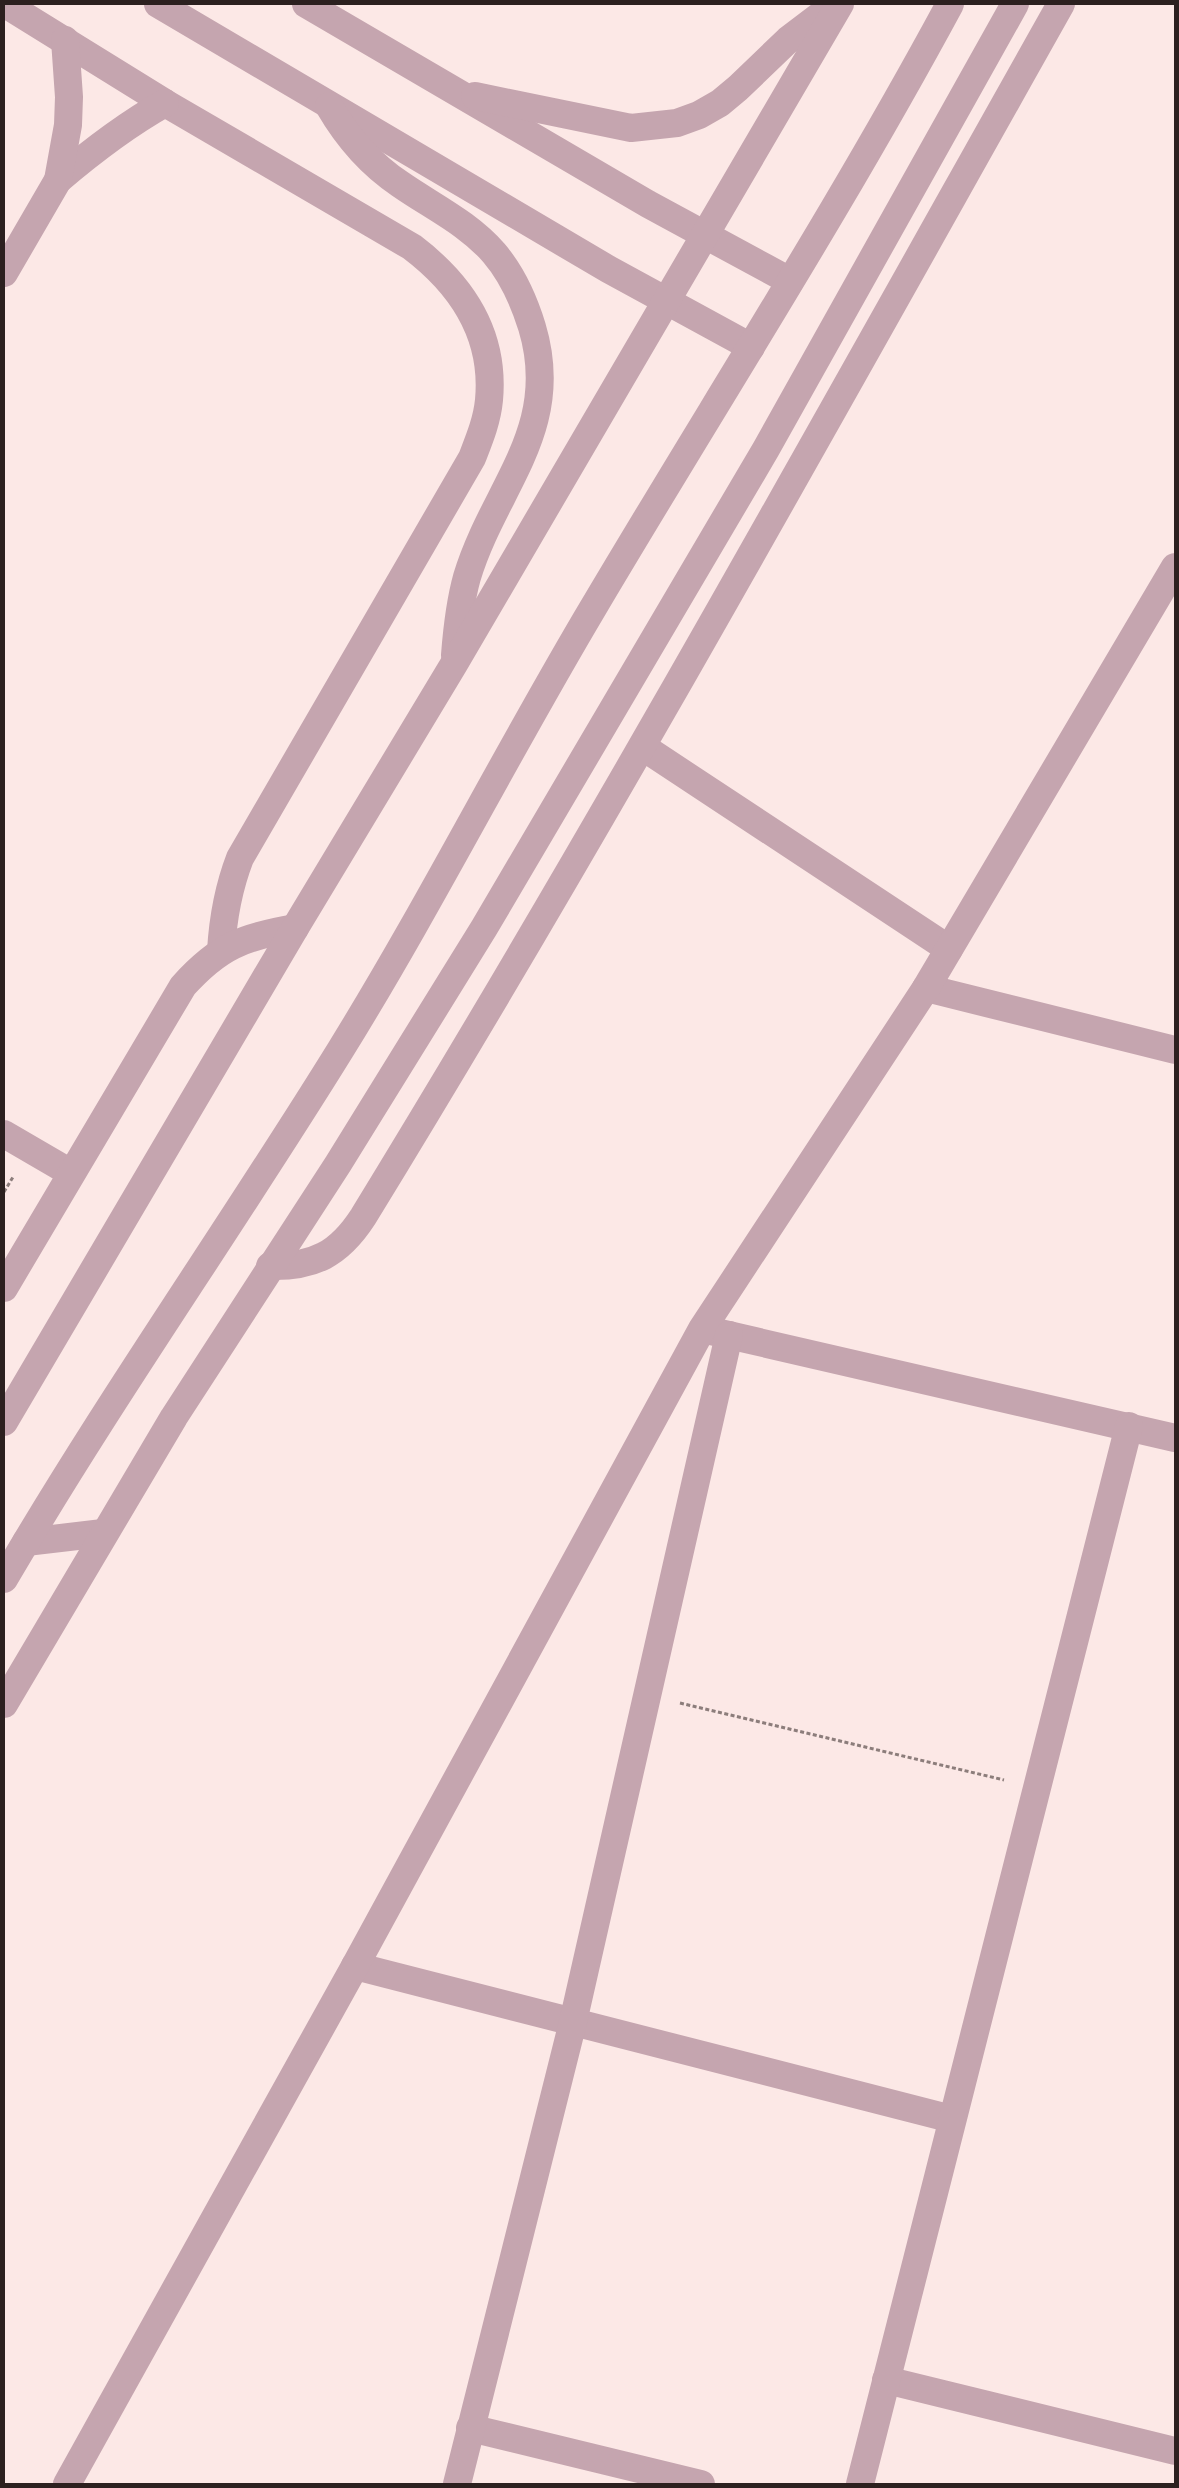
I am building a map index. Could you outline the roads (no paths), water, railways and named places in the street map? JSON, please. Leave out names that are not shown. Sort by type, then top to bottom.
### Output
[{"type":"street","points":[[5,4],[165,103],[389,232],[436,265],[456,287],[472,313],[483,341],[489,370],[489,400],[483,429],[472,458],[240,858],[229,888],[222,919],[221,951]]},
{"type":"street","points":[[158,4],[326,101],[599,264],[751,347]]},
{"type":"street","points":[[306,4],[648,204],[790,281]]},
{"type":"street","points":[[458,94],[508,102],[623,127],[654,127],[677,123],[699,115],[720,103],[788,40],[836,4]]},
{"type":"street","points":[[4,1422],[295,928],[454,664],[840,4]]},
{"type":"street","points":[[4,1579],[119,1391],[275,1155],[343,1045],[409,934],[592,609],[850,184],[950,4]]},
{"type":"street","points":[[4,1704],[103,1533],[174,1417],[270,1266],[338,1164],[484,928],[766,449],[1015,4]]},
{"type":"street","points":[[270,1266],[307,1264],[325,1256],[340,1246],[353,1232],[514,968],[644,746],[1061,4]]},
{"type":"street","points":[[58,180],[68,125],[69,97],[65,40]]},
{"type":"street","points":[[326,101],[346,132],[376,166],[413,193],[458,220],[486,243],[519,293],[534,333],[540,373],[536,417],[529,442],[482,540],[467,576],[459,613],[454,664]]},
{"type":"street","points":[[4,273],[58,180],[91,151],[126,125],[165,103]]},
{"type":"street","points":[[67,2484],[356,1966],[702,1330],[926,988],[1175,567]]},
{"type":"street","points":[[644,746],[949,949]]},
{"type":"street","points":[[4,1288],[183,986],[200,967],[221,951],[244,939],[295,928]]},
{"type":"street","points":[[926,988],[1175,1050]]},
{"type":"street","points":[[4,1134],[71,1173]]},
{"type":"street","points":[[702,1330],[1130,1426],[1175,1438]]},
{"type":"street","points":[[457,2484],[573,2022],[729,1336]]},
{"type":"street","points":[[860,2484],[1130,1426]]},
{"type":"street","points":[[26,1542],[103,1533]]},
{"type":"street","points":[[356,1966],[952,2119]]},
{"type":"street","points":[[886,2380],[1175,2451]]},
{"type":"street","points":[[470,2428],[701,2484]]}]
